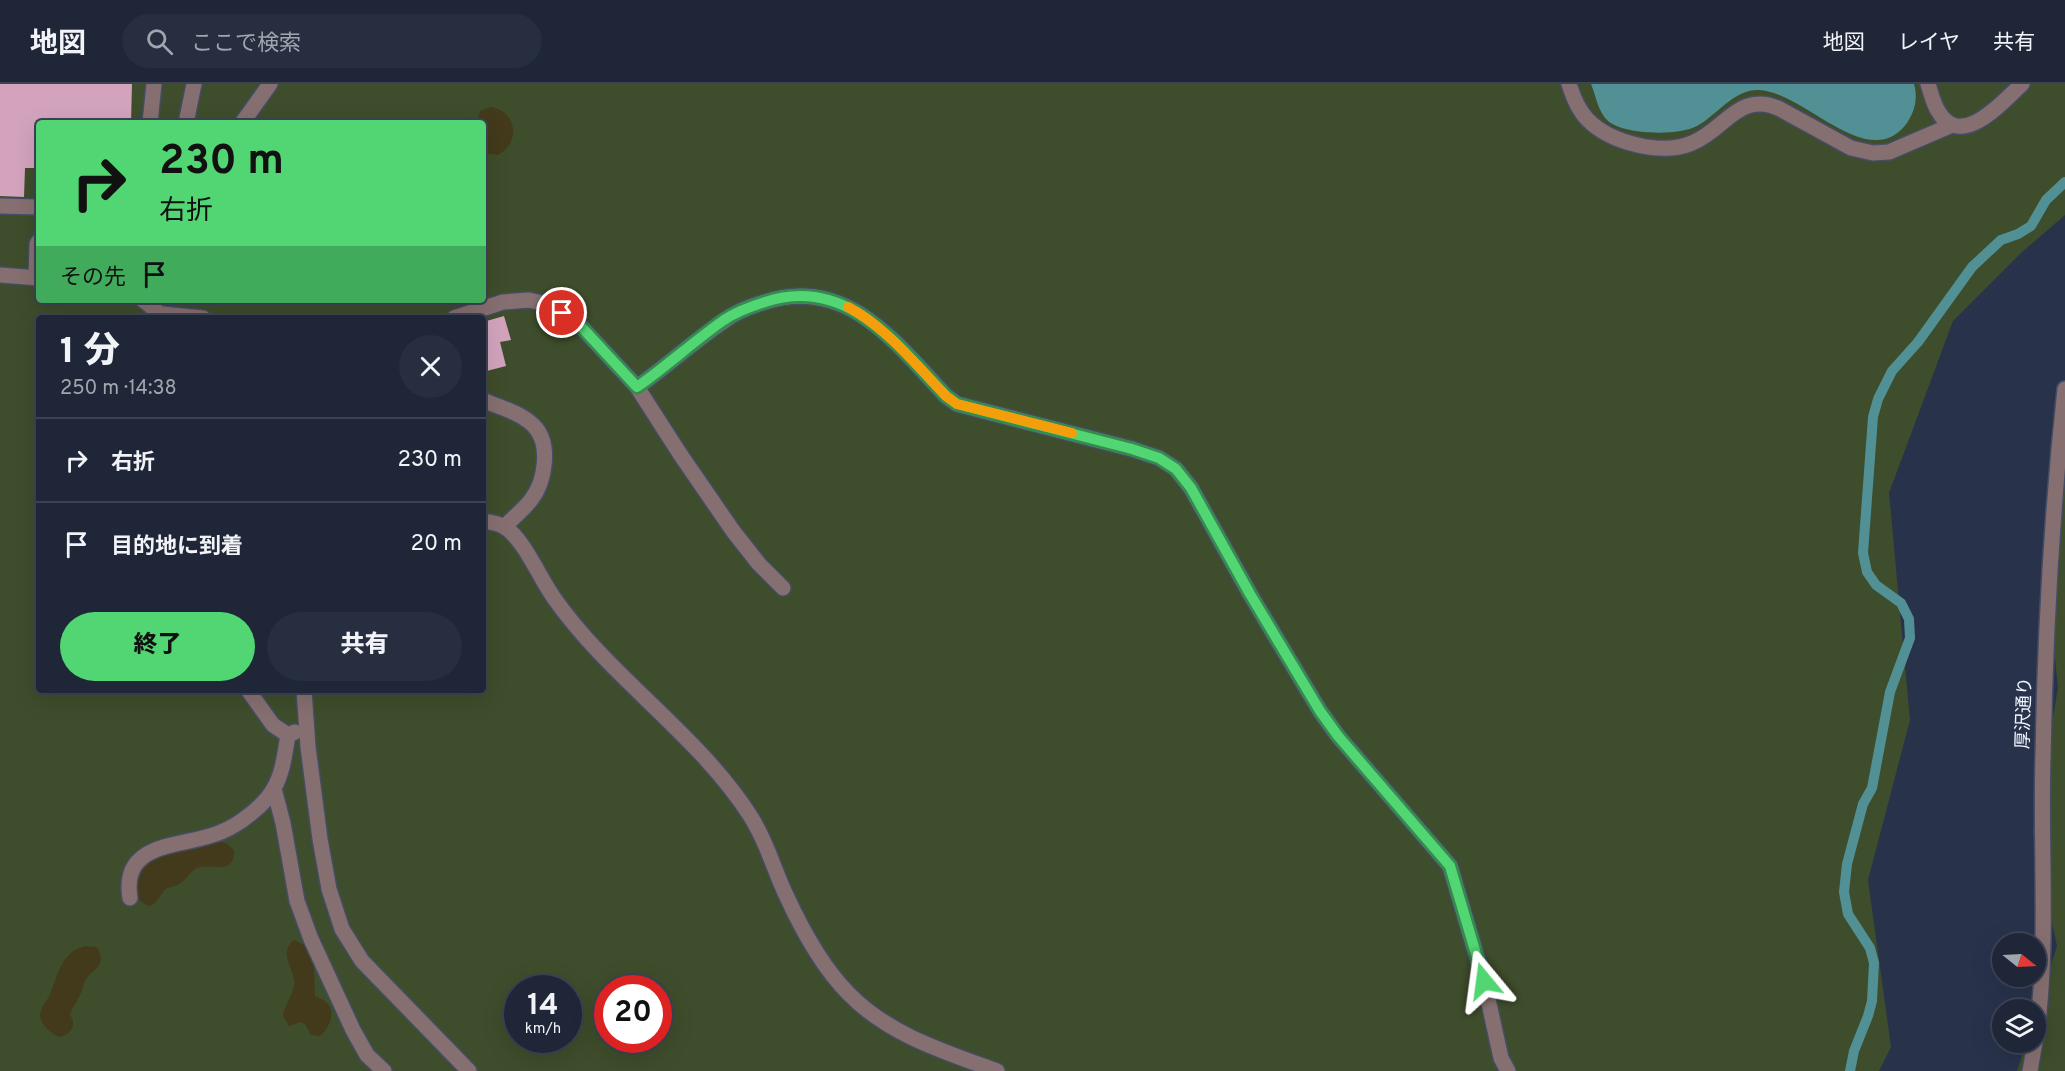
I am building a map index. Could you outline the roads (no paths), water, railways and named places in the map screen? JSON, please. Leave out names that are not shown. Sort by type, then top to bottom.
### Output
[{"type":"street","points":[[150,120],[154,84]]},
{"type":"street","points":[[187,120],[194,84]]},
{"type":"street","points":[[244,120],[270,84]]},
{"type":"street","points":[[1569,84],[1583,113],[1602,132],[1653,148],[1691,144],[1736,111],[1758,103],[1780,109],[1851,148],[1873,153],[1889,152],[1952,124]]},
{"type":"street","points":[[1928,84],[1938,112],[1952,124],[1962,126],[1979,122],[2022,84]]},
{"type":"street","points":[[0,206],[36,207]]},
{"type":"street","points":[[0,275],[36,278]]},
{"type":"street","points":[[637,387],[726,319],[756,304],[784,296],[810,295],[836,301],[859,313],[884,333],[946,396],[957,404],[1132,449],[1159,458],[1176,469],[1191,488],[1250,594],[1320,711],[1338,736],[1450,866],[1484,981],[1502,1058],[1508,1071]]},
{"type":"street","points":[[463,315],[503,302],[529,300],[550,305],[575,320],[637,387],[668,437],[733,531],[759,564],[783,588]]},
{"type":"street","points":[[149,303],[163,310],[188,315]]},
{"type":"street","name":"厚沢通り","points":[[2040,999],[2043,933],[2043,757],[2050,581],[2057,462],[2065,389]]},
{"type":"street","points":[[486,401],[516,413],[535,426],[544,447],[545,462],[532,498],[504,527]]},
{"type":"street","points":[[486,522],[504,527],[518,542],[554,598],[576,625],[733,791],[765,840],[785,894],[813,946],[849,994],[893,1029],[930,1046],[997,1071]]},
{"type":"street","points":[[250,693],[273,724],[288,735]]},
{"type":"street","points":[[304,693],[306,727],[320,839],[329,889],[342,929],[362,961],[469,1071]]},
{"type":"street","points":[[288,735],[306,727]]},
{"type":"street","points":[[130,898],[128,884],[130,872],[140,858],[181,841],[220,833],[253,812],[274,789],[288,735]]},
{"type":"street","points":[[274,789],[283,823],[297,901],[310,939],[367,1055],[384,1071]]},
{"type":"street","name":"厚沢通り","points":[[2030,1071],[2033,1053]]},
{"type":"waterway","points":[[1850,1071],[1854,1051],[1872,1001],[1874,963],[1870,948],[1848,914],[1844,892],[1847,864],[1863,804],[1872,788],[1890,692],[1910,638],[1909,619],[1901,603],[1876,585],[1867,572],[1863,553],[1873,417],[1878,399],[1892,371],[1918,342],[1972,267],[2001,240],[2031,226],[2046,200],[2065,182]]}]
